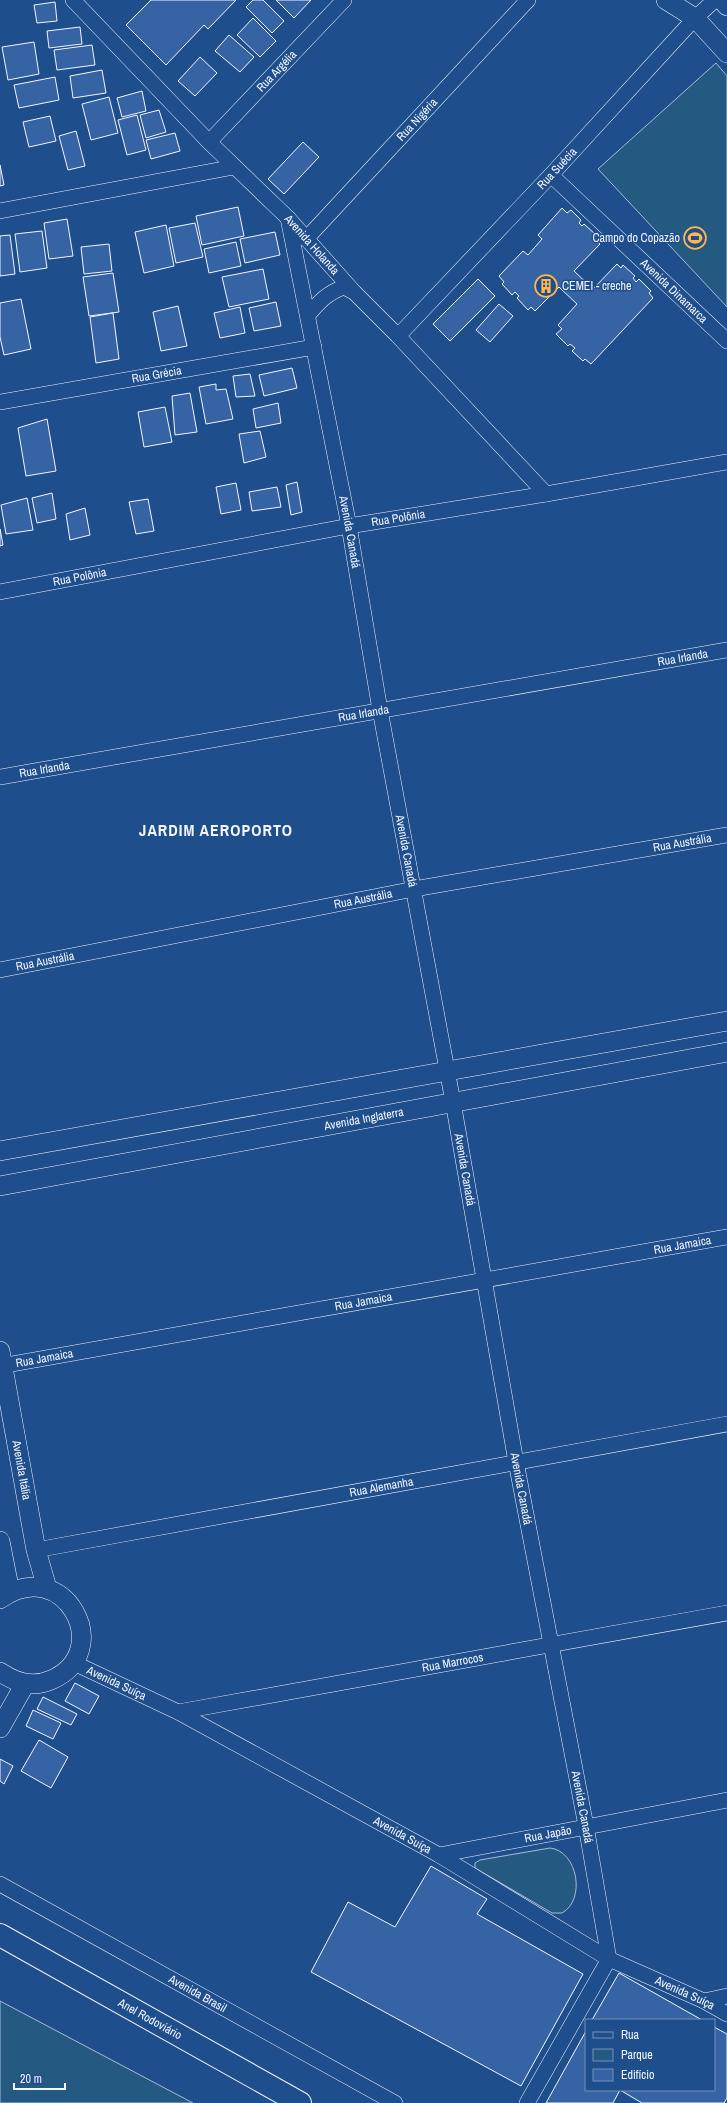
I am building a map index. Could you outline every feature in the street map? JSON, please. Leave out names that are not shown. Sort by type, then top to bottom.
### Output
[{"type":"main road","name":"Anel Rodoviário","points":[[0,1935],[300,2103]]},
{"type":"street","name":"Avenida Holanda","points":[[73,0],[209,142],[288,218],[354,292],[398,336],[546,494]]},
{"type":"street","name":"Rua Argélia","points":[[209,142],[344,0]]},
{"type":"street","name":"Rua Nigéria","points":[[306,239],[528,0]]},
{"type":"street","points":[[666,0],[695,18],[727,53]]},
{"type":"street","name":"Rua Suécia","points":[[398,336],[551,175],[695,18],[715,0]]},
{"type":"street","points":[[722,0],[727,6]]},
{"type":"street","points":[[0,211],[234,167]]},
{"type":"street","name":"Avenida Dinamarca","points":[[551,175],[727,341]]},
{"type":"street","name":"Avenida Canadá","points":[[288,218],[348,526],[380,710],[453,1102],[516,1462],[586,1826],[609,1960]]},
{"type":"street","points":[[308,315],[319,301],[330,292],[344,287],[354,292]]},
{"type":"street","name":"Rua Grécia","points":[[0,402],[314,347]]},
{"type":"street","name":"Rua Polônia","points":[[0,592],[348,526],[546,494],[727,462]]},
{"type":"street","name":"Rua Irlanda","points":[[0,777],[727,650]]},
{"type":"street","name":"Rua Austrália","points":[[0,970],[414,889],[727,835]]},
{"type":"street","points":[[0,1151],[727,1021]]},
{"type":"street","name":"Avenida Inglaterra","points":[[0,1186],[727,1052]]},
{"type":"street","name":"Rua Jamaica","points":[[1,1361],[484,1280],[727,1237]]},
{"type":"street","name":"Avenida Itália","points":[[1,1361],[36,1550],[47,1588]]},
{"type":"street","name":"Rua Alemanha","points":[[36,1550],[727,1424]]},
{"type":"street","points":[[0,1542],[5,1596],[24,1587],[47,1588],[60,1594],[70,1604],[78,1616],[81,1629],[80,1647],[74,1663],[60,1676],[43,1684],[24,1684],[11,1680],[0,1672]]},
{"type":"street","name":"Rua Marrocos","points":[[178,1712],[727,1613]]},
{"type":"street","name":"Avenida Suíça","points":[[74,1663],[178,1712],[439,1855],[609,1960],[704,2001],[727,2014]]},
{"type":"street","points":[[0,1728],[24,1684]]},
{"type":"street","name":"Rua Japão","points":[[439,1855],[558,1834],[586,1826],[727,1800]]},
{"type":"street","name":"Avenida Brasil","points":[[0,1884],[395,2103]]},
{"type":"street","points":[[527,2103],[609,1960]]},
{"type":"street","points":[[704,2001],[727,1996]]},
{"type":"green space","name":"Campo do Copazão","points":[[716,63],[727,76],[727,307],[598,169]]},
{"type":"green space","points":[[550,1848],[560,1851],[567,1858],[576,1877],[574,1898],[570,1907],[562,1913],[552,1913],[475,1868],[475,1863],[480,1860]]},
{"type":"green space","points":[[0,2001],[193,2103],[0,2103]]},
{"type":"building","points":[[151,0],[236,0],[208,29],[204,25],[166,65],[126,25]]},
{"type":"building","points":[[253,0],[263,0],[284,21],[272,33],[246,7]]},
{"type":"building","points":[[276,0],[311,0],[294,18]]},
{"type":"building","points":[[55,2],[57,21],[37,23],[34,5]]},
{"type":"building","points":[[253,18],[276,41],[260,57],[237,35]]},
{"type":"building","points":[[80,27],[82,44],[49,48],[47,31]]},
{"type":"building","points":[[229,35],[254,57],[240,72],[215,51]]},
{"type":"building","points":[[34,42],[39,74],[8,80],[2,47]]},
{"type":"building","points":[[92,45],[95,65],[57,70],[54,50]]},
{"type":"building","points":[[200,57],[217,73],[195,96],[178,81]]},
{"type":"building","points":[[102,70],[106,93],[73,98],[70,76]]},
{"type":"building","points":[[55,77],[59,100],[19,108],[14,85]]},
{"type":"building","points":[[142,91],[146,111],[122,117],[117,98]]},
{"type":"building","points":[[109,97],[118,133],[91,140],[82,104]]},
{"type":"building","points":[[159,110],[166,132],[146,138],[140,115]]},
{"type":"building","points":[[137,115],[146,150],[127,155],[118,120]]},
{"type":"building","points":[[50,116],[56,141],[29,147],[23,122]]},
{"type":"building","points":[[76,131],[85,166],[68,170],[59,136]]},
{"type":"building","points":[[175,133],[180,151],[151,159],[146,140]]},
{"type":"building","points":[[303,142],[319,157],[284,194],[268,179]]},
{"type":"building","points":[[0,165],[4,185],[0,186]]},
{"type":"building","points":[[238,207],[244,236],[202,245],[196,216]]},
{"type":"building","name":"CEMEI - creche","points":[[562,208],[567,213],[571,210],[581,220],[579,223],[582,226],[584,224],[596,235],[594,238],[600,244],[574,271],[593,289],[617,264],[621,268],[623,265],[635,276],[633,278],[636,282],[639,279],[651,291],[649,293],[653,298],[591,364],[585,359],[583,361],[572,351],[575,348],[570,344],[568,346],[556,334],[562,329],[558,325],[577,304],[559,287],[535,311],[531,307],[528,310],[517,298],[519,296],[515,292],[512,295],[502,284],[504,282],[499,276],[523,251],[528,255],[542,239],[538,235]]},
{"type":"building","points":[[67,219],[73,256],[49,259],[44,223]]},
{"type":"building","points":[[195,223],[203,257],[176,263],[169,228]]},
{"type":"building","points":[[166,225],[174,266],[144,273],[135,232]]},
{"type":"building","points":[[42,231],[47,268],[20,272],[15,234]]},
{"type":"building","points":[[275,232],[280,255],[245,263],[240,239]]},
{"type":"building","points":[[10,235],[15,274],[0,276],[0,236]]},
{"type":"building","points":[[236,242],[241,266],[209,273],[204,249]]},
{"type":"building","points":[[109,244],[112,271],[84,274],[81,247]]},
{"type":"building","points":[[263,269],[269,299],[229,307],[222,277]]},
{"type":"building","points":[[113,273],[119,312],[89,316],[83,277]]},
{"type":"building","points":[[478,279],[495,296],[450,341],[433,324]]},
{"type":"building","points":[[21,299],[31,349],[4,355],[0,337],[0,303]]},
{"type":"building","points":[[276,302],[281,326],[254,331],[249,308]]},
{"type":"building","points":[[499,304],[513,316],[490,342],[476,330]]},
{"type":"building","points":[[178,306],[187,346],[161,351],[153,312]]},
{"type":"building","points":[[240,307],[245,333],[220,338],[214,313]]},
{"type":"building","points":[[113,313],[119,359],[96,363],[90,317]]},
{"type":"building","points":[[292,368],[297,388],[264,396],[259,375]]},
{"type":"building","points":[[250,374],[255,396],[236,397],[233,376]]},
{"type":"building","points":[[216,384],[216,390],[226,389],[233,419],[206,424],[199,387]]},
{"type":"building","points":[[190,393],[197,432],[175,435],[172,396]]},
{"type":"building","points":[[278,403],[281,423],[256,428],[253,409]]},
{"type":"building","points":[[165,407],[172,442],[144,447],[138,412]]},
{"type":"building","points":[[47,419],[56,471],[26,476],[18,428]]},
{"type":"building","points":[[260,431],[266,457],[244,463],[239,434]]},
{"type":"building","points":[[297,482],[302,512],[291,515],[286,485]]},
{"type":"building","points":[[236,483],[241,510],[221,514],[216,487]]},
{"type":"building","points":[[277,487],[281,507],[252,511],[249,492]]},
{"type":"building","points":[[52,493],[56,519],[37,523],[32,498]]},
{"type":"building","points":[[27,498],[33,530],[6,534],[1,505]]},
{"type":"building","points":[[148,499],[154,531],[136,534],[129,502]]},
{"type":"building","points":[[85,508],[90,535],[70,540],[66,514]]},
{"type":"building","points":[[0,529],[3,545],[0,546]]},
{"type":"building","points":[[75,1683],[99,1696],[89,1714],[65,1701]]},
{"type":"building","points":[[43,1697],[77,1714],[71,1725],[37,1709]]},
{"type":"building","points":[[33,1710],[61,1723],[53,1739],[26,1726]]},
{"type":"building","points":[[39,1740],[68,1757],[51,1788],[21,1771]]},
{"type":"building","points":[[0,1759],[13,1766],[4,1784],[0,1781]]},
{"type":"building","points":[[431,1866],[487,1899],[477,1914],[583,1974],[521,2086],[311,1972],[348,1902],[395,1927]]},
{"type":"building","points":[[619,1973],[700,2019],[593,2019]]},
{"type":"building","points":[[715,2028],[727,2034],[727,2098],[724,2103],[642,2103],[622,2091],[715,2091]]},
{"type":"building","points":[[585,2033],[585,2091],[619,2091],[613,2103],[546,2103]]},
{"type":"place","name":"Campo do Copazão","points":[[695,238]]},
{"type":"place","name":"CEMEI - creche","points":[[546,286]]},
{"type":"district","name":"JARDIM AEROPORTO","points":[[216,830]]}]
